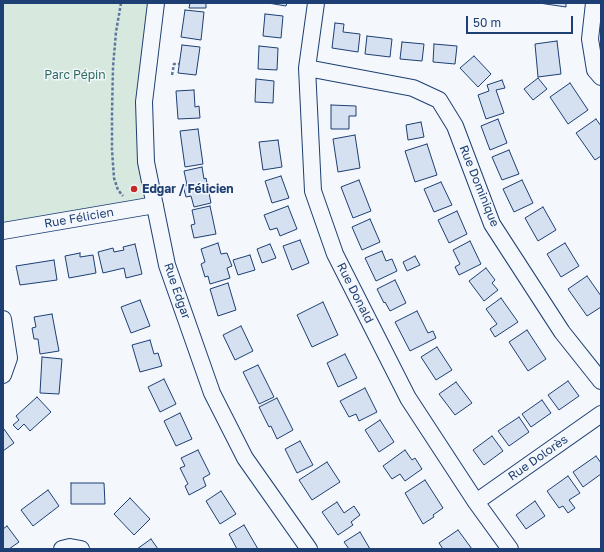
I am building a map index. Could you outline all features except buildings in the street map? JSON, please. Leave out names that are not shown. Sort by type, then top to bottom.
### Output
[{"type":"street","name":"Rue Edgar","points":[[156,3],[144,102],[148,206],[212,393],[245,458],[309,549]]},
{"type":"street","name":"Rue Donald","points":[[316,3],[307,68],[313,191],[335,254],[408,398],[476,502],[510,549]]},
{"type":"street","points":[[594,3],[590,39],[596,70],[601,77]]},
{"type":"street","name":"Rue Dominique","points":[[307,68],[413,88],[439,100],[455,126],[492,224],[562,332],[601,381]]},
{"type":"street","name":"Rue Félicien","points":[[3,231],[148,206]]},
{"type":"street","points":[[3,319],[9,358],[3,375]]},
{"type":"street","name":"Rue Dolorès","points":[[476,502],[601,414]]},
{"type":"street","points":[[62,549],[70,546],[81,549]]},
{"type":"path","points":[[121,3],[116,32],[113,67],[112,150],[114,178],[118,190],[124,197],[148,206]]},
{"type":"path","points":[[172,75],[174,64],[179,64]]},
{"type":"green space","name":"Parc Pépin","points":[[3,3],[156,3],[147,71],[155,205],[3,231]]},
{"type":"place","name":"Edgar / Félicien","points":[[134,189]]}]
